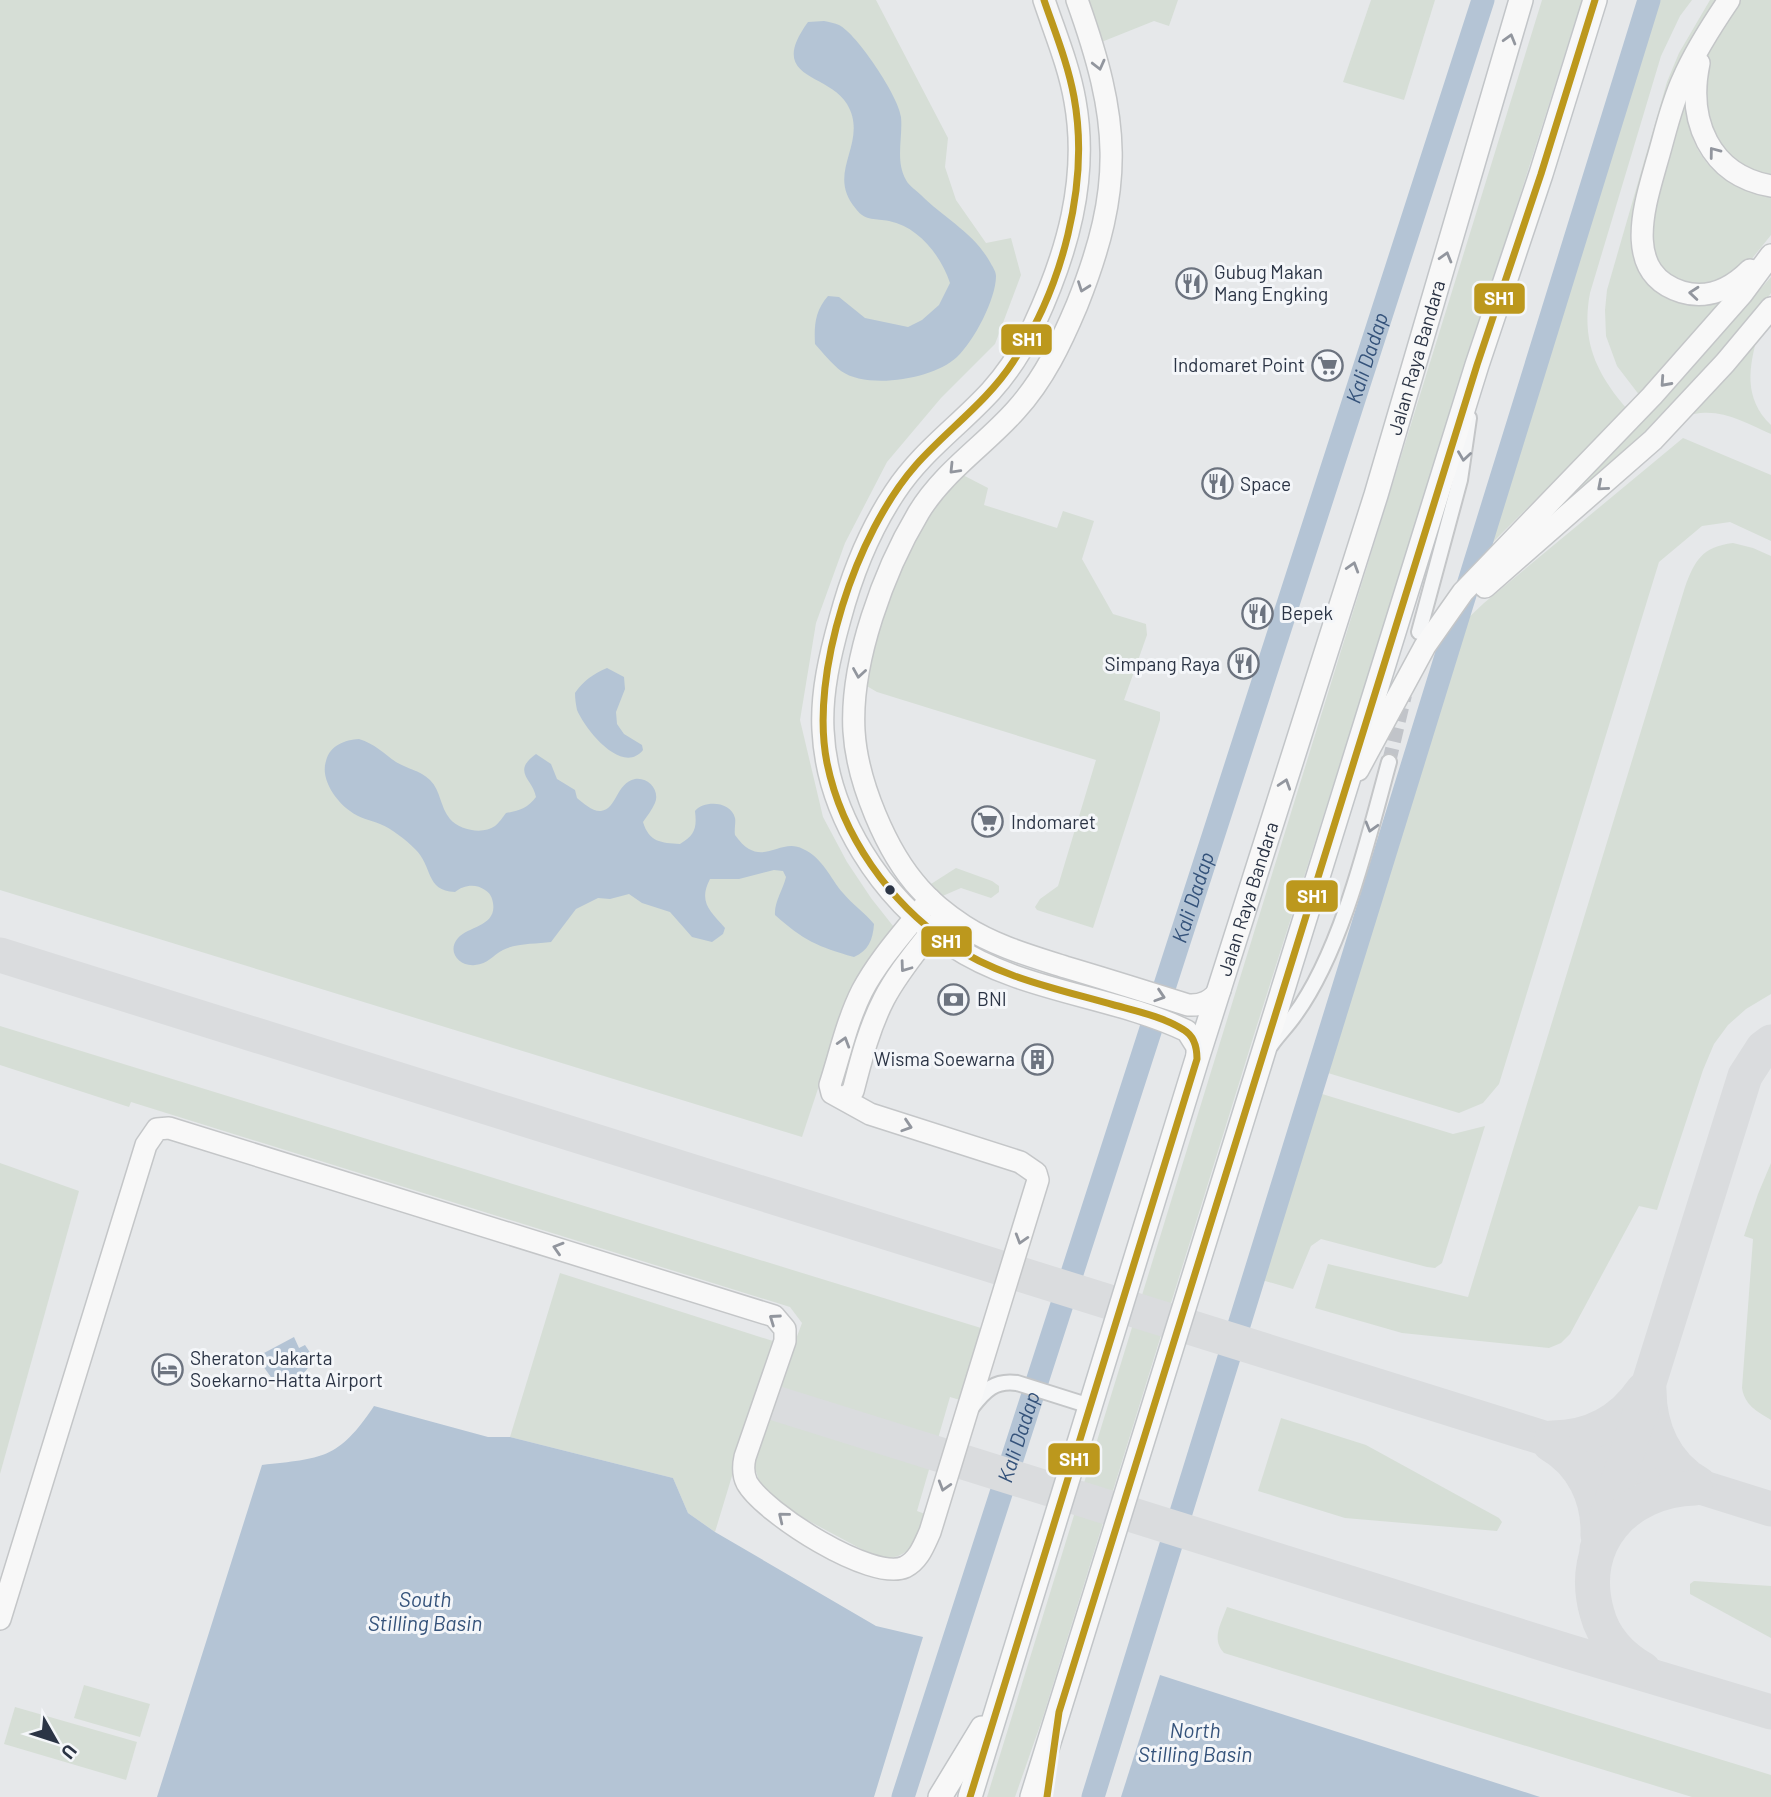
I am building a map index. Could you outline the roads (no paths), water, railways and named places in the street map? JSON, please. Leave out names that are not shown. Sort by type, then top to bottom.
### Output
[{"type":"main road","name":"Jalan Raya Bandara","points":[[970,1797],[1197,1059],[1379,483],[1521,0]]},
{"type":"main road","points":[[1032,1797],[1477,365],[1541,174],[1595,0]]},
{"type":"main road","points":[[940,1797],[1001,1697]]},
{"type":"main road","points":[[1047,1797],[1059,1712]]},
{"type":"street","points":[[1044,0],[1067,67],[1079,129],[1080,177],[1061,257],[1024,346],[992,390],[915,465],[894,492],[875,526],[850,583],[827,673],[823,731],[825,755],[838,799],[864,855],[884,885],[924,924],[969,956],[1006,971],[1179,1027],[1187,1031],[1194,1040],[1197,1059]]},
{"type":"street","points":[[1077,0],[1097,55],[1111,126],[1111,183],[1106,214],[1091,265],[1065,333],[1034,388],[1017,410],[939,484],[921,509],[890,565],[862,659],[854,731],[861,768],[884,832],[898,858],[920,889],[979,935],[1013,950],[1188,1005],[1202,1005],[1220,990]]},
{"type":"street","points":[[1729,0],[1703,40],[1682,80],[1643,213],[1642,243],[1650,266],[1663,282],[1682,292],[1703,295],[1727,288],[1740,280],[1771,252]]},
{"type":"street","points":[[1703,40],[1695,91],[1695,106],[1703,136],[1729,169],[1751,181],[1771,186]]},
{"type":"street","points":[[1520,543],[1581,470],[1699,345],[1742,294],[1771,252]]},
{"type":"street","points":[[1338,813],[1379,728],[1433,630],[1463,592],[1520,543],[1653,440],[1725,363],[1771,308]]},
{"type":"street","points":[[1433,630],[1477,365]]},
{"type":"street","points":[[1262,1055],[1296,1014],[1336,934],[1370,834],[1390,762]]},
{"type":"street","points":[[0,1619],[146,1145],[157,1129],[169,1128],[774,1316],[785,1329],[785,1340],[745,1457],[744,1475],[753,1492],[812,1539],[866,1564],[895,1570],[911,1563],[918,1556],[930,1532],[1038,1180],[1036,1173],[1020,1162],[870,1114],[845,1098],[853,1091],[873,1025],[884,999],[924,924],[938,905]]},
{"type":"street","points":[[964,1421],[976,1401],[990,1387],[1004,1381],[1090,1406]]},
{"type":"water","points":[[824,21],[839,25],[856,40],[893,95],[901,117],[901,165],[907,182],[976,243],[995,272],[995,285],[988,308],[964,350],[947,365],[917,376],[884,381],[853,377],[841,371],[815,344],[816,318],[828,296],[839,297],[865,318],[908,327],[922,320],[939,305],[950,283],[935,253],[919,236],[900,224],[864,216],[847,195],[844,182],[854,132],[853,118],[847,104],[838,94],[805,73],[797,65],[794,55],[797,41],[808,22]]},
{"type":"water","points":[[607,668],[624,677],[625,689],[616,712],[617,724],[624,734],[642,745],[643,750],[634,757],[615,754],[605,747],[577,710],[575,693],[589,678]]},
{"type":"water","points":[[359,739],[426,777],[434,784],[450,819],[471,830],[490,829],[506,813],[523,808],[533,801],[536,797],[524,771],[529,760],[536,754],[551,764],[557,779],[575,790],[577,798],[598,811],[610,806],[629,781],[645,780],[655,790],[656,798],[643,822],[649,834],[662,842],[680,844],[694,831],[695,811],[699,807],[723,805],[733,812],[735,835],[744,846],[762,852],[794,846],[816,858],[843,893],[874,924],[871,940],[863,952],[854,957],[830,950],[794,931],[775,915],[786,877],[783,871],[774,870],[739,879],[710,879],[705,894],[707,906],[725,928],[723,934],[712,942],[692,937],[670,912],[642,903],[629,894],[610,899],[598,898],[576,909],[551,942],[514,946],[483,963],[464,964],[456,958],[453,948],[455,943],[463,934],[481,925],[491,916],[491,897],[478,886],[466,886],[455,892],[445,891],[434,882],[421,856],[407,842],[385,826],[353,813],[340,802],[327,782],[326,761],[331,751],[339,744]]},
{"type":"water","points":[[294,1337],[299,1348],[305,1345],[313,1357],[311,1363],[298,1378],[273,1380],[263,1366],[269,1361],[264,1353]]},
{"type":"water","name":"South Stilling Basin","points":[[374,1406],[488,1437],[510,1437],[673,1478],[688,1513],[715,1532],[876,1626],[923,1637],[874,1797],[157,1797],[262,1465],[314,1457],[339,1447]]},
{"type":"water","name":"North Stilling Basin","points":[[1160,1675],[1540,1797],[1121,1797]]},
{"type":"waterway","name":"Kali Dadap","points":[[903,1797],[1483,0]]},
{"type":"waterway","name":"Kali Dadap","points":[[1093,1797],[1649,0]]},
{"type":"tunnel","points":[[1389,762],[1405,695]]},
{"type":"place","name":"Gubug Makan Mang Engking","points":[[1191,283]]},
{"type":"place","name":"Indomaret Point","points":[[1328,365]]},
{"type":"place","name":"Space","points":[[1217,484]]},
{"type":"place","name":"Bepek","points":[[1258,613]]},
{"type":"place","name":"Simpang Raya","points":[[1243,664]]},
{"type":"place","name":"Indomaret","points":[[988,822]]},
{"type":"place","name":"BNI","points":[[954,999]]},
{"type":"place","name":"Wisma Soewarna","points":[[1038,1059]]},
{"type":"place","name":"Sheraton Jakarta Soekarno-Hatta Airport","points":[[167,1369]]}]
